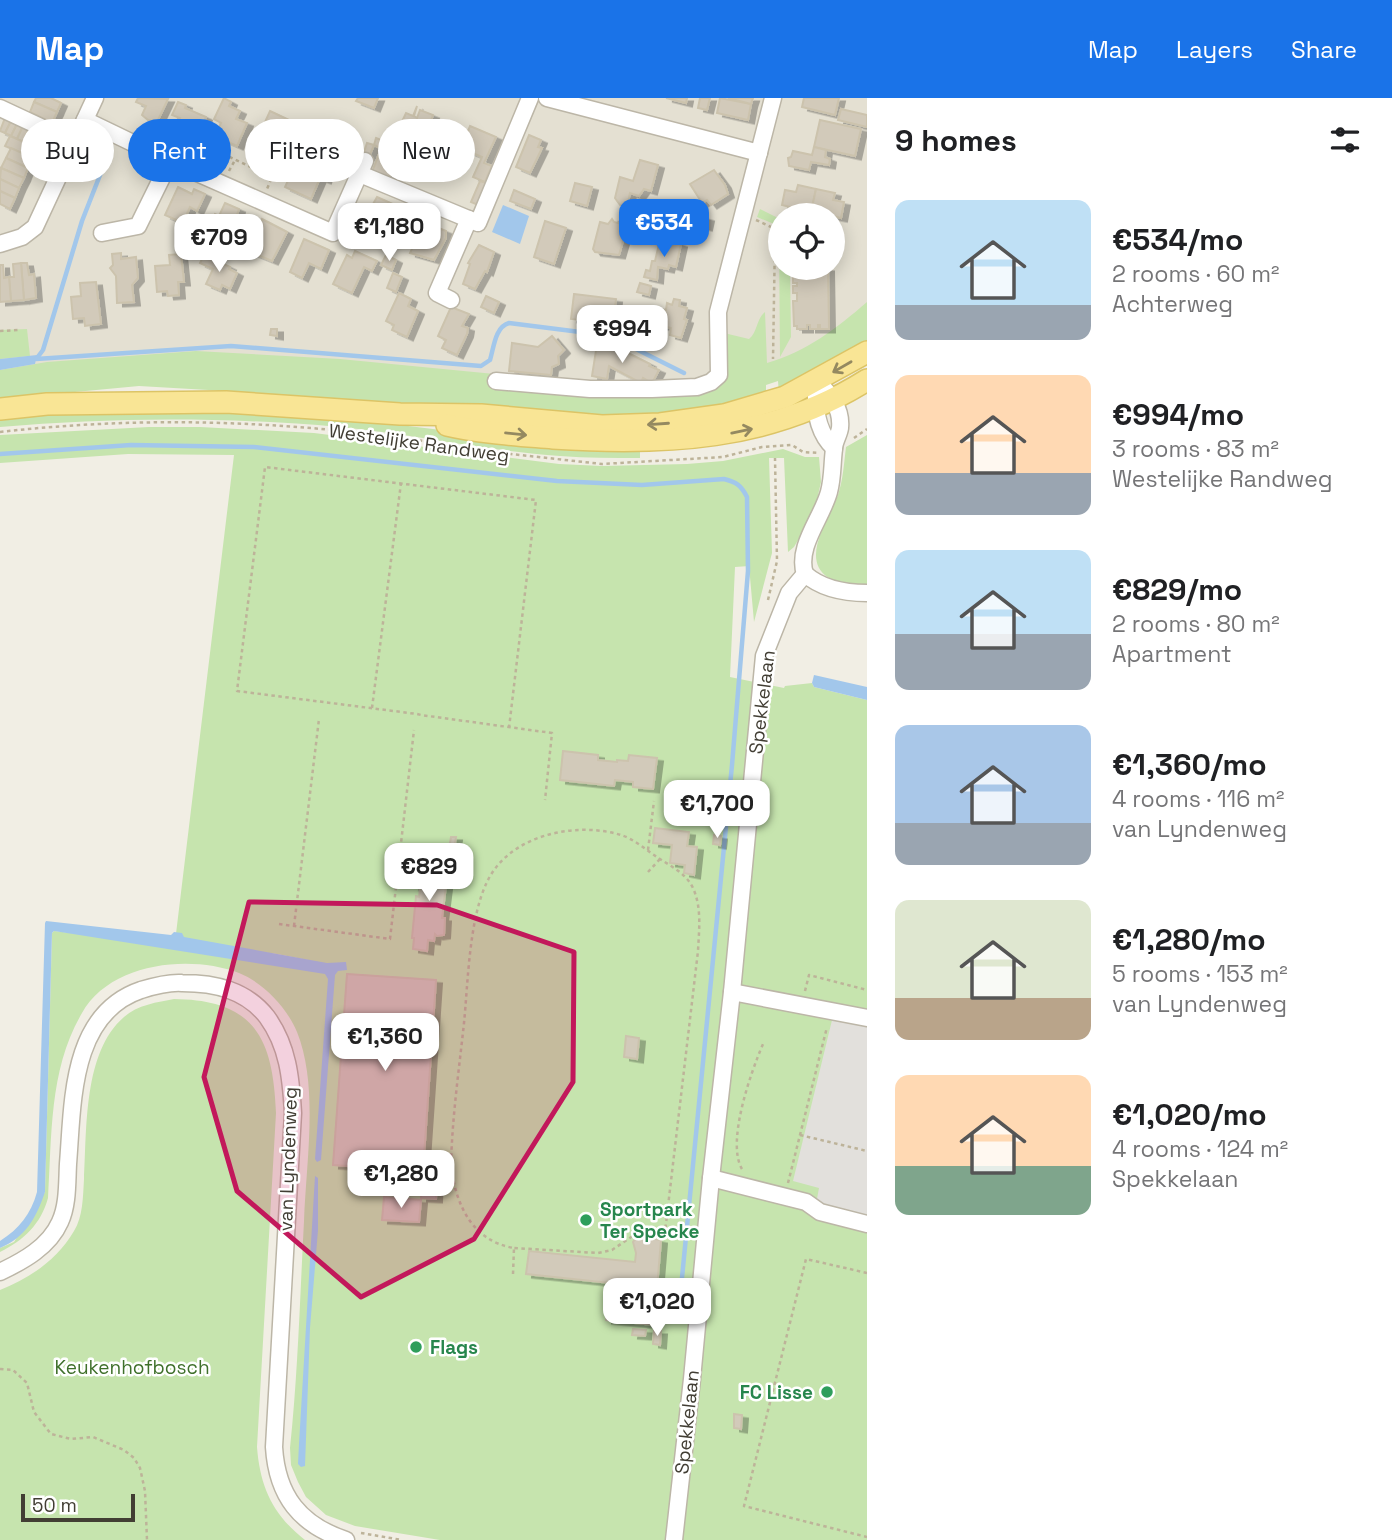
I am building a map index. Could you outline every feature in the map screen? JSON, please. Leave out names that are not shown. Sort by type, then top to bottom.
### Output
[{"type":"main road","name":"Westelijke Randweg","points":[[0,409],[47,404],[200,402],[400,414],[481,415],[602,426],[660,424],[724,415],[785,397],[817,382],[867,352]]},
{"type":"main road","name":"Westelijke Randweg","points":[[400,414],[484,431],[618,441],[679,440],[725,435],[754,428],[825,402],[867,380]]},
{"type":"street","points":[[85,119],[95,98]]},
{"type":"street","points":[[219,182],[333,233],[363,167],[421,199],[478,223],[530,98]]},
{"type":"street","points":[[547,98],[759,153]]},
{"type":"street","points":[[496,381],[590,388],[698,387],[711,382],[719,375],[718,312],[741,214],[773,98]]},
{"type":"street","points":[[0,108],[24,119]]},
{"type":"street","points":[[5,238],[22,237],[35,227],[56,182]]},
{"type":"street","points":[[102,233],[138,226],[160,182]]},
{"type":"street","points":[[451,300],[437,293],[469,219]]},
{"type":"street","points":[[817,382],[825,402],[823,438],[834,448]]},
{"type":"street","name":"Spekkelaan","points":[[674,1540],[733,992],[764,656],[789,593],[805,574],[802,564],[804,553],[828,495],[833,474],[834,448]]},
{"type":"street","points":[[805,574],[814,582],[828,588],[867,593]]},
{"type":"street","name":"van Lyndenweg","points":[[0,1272],[36,1251],[60,1222],[66,1201],[76,1073],[98,1021],[114,1003],[131,994],[173,982],[214,985],[233,990],[251,1000],[266,1016],[279,1037],[289,1063],[292,1086],[293,1113],[275,1468],[283,1490],[305,1519],[318,1529],[349,1536]]},
{"type":"street","points":[[733,992],[867,1018]]},
{"type":"street","points":[[711,1178],[806,1202],[820,1212],[867,1224]]},
{"type":"path","points":[[231,158],[272,177],[261,201]]},
{"type":"path","points":[[741,214],[767,223],[774,232],[773,359]]},
{"type":"path","points":[[0,331],[19,330]]},
{"type":"path","name":"Westelijke Randweg","points":[[0,432],[118,423],[199,422],[389,435],[454,446]]},
{"type":"path","name":"Westelijke Randweg","points":[[492,452],[602,464],[723,457],[762,447],[792,445],[811,454],[834,448]]},
{"type":"path","points":[[775,458],[776,572]]},
{"type":"path","points":[[509,728],[536,500],[265,467],[237,691],[372,708],[509,728],[516,729],[552,733],[545,800]]},
{"type":"path","points":[[372,708],[401,483]]},
{"type":"path","points":[[295,926],[319,719]]},
{"type":"path","points":[[279,924],[390,939],[414,730]]},
{"type":"path","points":[[648,851],[654,801]]},
{"type":"path","points":[[565,831],[603,831],[625,836],[648,851],[682,873],[692,887],[700,915],[665,1233],[640,1231],[612,1250],[598,1253],[514,1248],[494,1243],[469,1219],[458,1201],[451,1166],[474,928],[486,883],[495,870],[522,846],[539,837],[565,831]]},
{"type":"path","points":[[648,872],[660,859]]},
{"type":"path","points":[[801,1006],[808,975],[867,990]]},
{"type":"path","points":[[784,1197],[831,1011]]},
{"type":"path","points":[[744,1173],[739,1164],[737,1146],[740,1119],[751,1072],[764,1044]]},
{"type":"path","points":[[800,1135],[867,1151]]},
{"type":"path","points":[[513,1273],[514,1248]]},
{"type":"path","points":[[867,1273],[806,1259],[744,1506],[867,1537]]},
{"type":"path","points":[[0,1369],[13,1370],[27,1383],[34,1412],[51,1434],[71,1439],[93,1437],[124,1450],[134,1458],[140,1468],[145,1491],[147,1540]]},
{"type":"path","points":[[349,1536],[402,1540]]},
{"type":"highlighted area","points":[[249,902],[437,905],[574,952],[573,1082],[474,1239],[361,1297],[237,1191],[204,1077]]},
{"type":"shaded area","points":[[0,98],[867,98],[867,315],[788,371],[679,405],[127,376],[0,388]]},
{"type":"shaded area","points":[[833,1016],[867,1024],[867,1216],[816,1204],[819,1188],[793,1181]]},
{"type":"green space","points":[[760,209],[768,213],[768,222],[757,217]]},
{"type":"green space","points":[[779,280],[790,280],[791,337],[780,357]]},
{"type":"green space","points":[[867,302],[867,349],[779,394],[778,381],[766,385],[766,398],[700,416],[564,419],[260,393],[139,386],[0,399],[0,370],[47,362],[196,351],[340,359],[618,386],[726,378],[724,333],[749,339],[765,312],[767,363],[820,338]]},
{"type":"green space","points":[[27,329],[30,356],[0,359],[0,330]]},
{"type":"green space","points":[[100,409],[318,415],[441,430],[640,447],[640,458],[532,454],[367,430],[254,421],[127,420],[0,427],[0,417]]},
{"type":"green space","name":"Sportpark Ter Specke","points":[[149,427],[314,433],[559,464],[602,466],[723,461],[783,449],[805,457],[819,457],[821,482],[814,513],[794,547],[788,552],[784,458],[769,458],[772,553],[754,622],[749,566],[735,567],[730,677],[784,688],[812,683],[814,687],[867,700],[867,1540],[440,1540],[355,1526],[326,1515],[306,1497],[291,1465],[290,1448],[310,1125],[308,1076],[297,1032],[287,1014],[266,990],[239,973],[197,964],[152,967],[111,983],[95,996],[82,1013],[63,1057],[54,1103],[48,1198],[45,1207],[30,1230],[17,1242],[0,1252],[0,1248],[14,1242],[45,1192],[54,931],[313,961],[175,942],[234,455],[128,454],[0,463],[0,435]]},
{"type":"green space","points":[[867,435],[866,586],[842,583],[829,578],[820,570],[816,561],[816,550],[840,489],[846,447]]},
{"type":"green space","name":"Keukenhofbosch","points":[[174,999],[202,1001],[224,1007],[241,1016],[254,1028],[264,1044],[270,1064],[276,1113],[257,1447],[261,1475],[270,1499],[284,1521],[305,1540],[0,1540],[0,1290],[32,1274],[51,1259],[77,1225],[83,1199],[90,1093],[101,1050],[111,1032],[124,1017],[135,1010]]},
{"type":"water","points":[[503,205],[529,216],[520,244],[492,232]]},
{"type":"water","points":[[37,355],[35,364],[0,370],[0,359]]},
{"type":"water","points":[[814,675],[867,687],[867,700],[814,687]]},
{"type":"water","points":[[46,921],[171,935],[174,932],[182,933],[184,937],[327,963],[346,962],[347,970],[338,971],[335,975],[321,1160],[317,1162],[315,1159],[328,979],[325,974],[54,931],[45,1192],[29,1226],[17,1238],[0,1248],[0,1241],[28,1214],[37,1192]]},
{"type":"water","points":[[315,1176],[318,1178],[318,1230],[310,1328],[305,1466],[301,1467],[298,1464]]},
{"type":"building","points":[[36,98],[51,98],[61,103],[57,112],[34,102]]},
{"type":"building","points":[[138,98],[168,99],[158,119],[147,119],[142,115],[146,106],[136,102]]},
{"type":"building","points":[[224,98],[231,102],[229,106],[240,111],[236,119],[245,122],[245,128],[237,146],[231,143],[231,119],[214,119]]},
{"type":"building","points":[[358,98],[378,98],[374,108],[356,101]]},
{"type":"building","points":[[666,98],[687,98],[686,103]]},
{"type":"building","points":[[700,98],[710,98],[707,110],[698,108]]},
{"type":"building","points":[[720,98],[751,104],[748,120],[717,113]]},
{"type":"building","points":[[728,98],[753,98],[751,104]]},
{"type":"building","points":[[804,98],[839,98],[835,115],[802,107]]},
{"type":"building","points":[[34,102],[57,112],[54,119],[44,119],[30,112]]},
{"type":"building","points":[[178,102],[206,117],[180,119],[172,115]]},
{"type":"building","points":[[417,106],[414,116],[417,118],[420,110],[433,115],[431,119],[403,119],[406,113],[413,116]]},
{"type":"building","points":[[841,109],[867,115],[867,127],[838,120]]},
{"type":"building","points":[[270,111],[287,119],[266,119]]},
{"type":"building","points":[[5,118],[11,121],[5,133],[0,131]]},
{"type":"building","points":[[820,120],[861,129],[855,156],[814,147]]},
{"type":"building","points":[[11,121],[17,124],[11,136],[5,133]]},
{"type":"building","points":[[17,124],[21,125],[17,139],[11,136]]},
{"type":"building","points":[[475,128],[496,137],[484,163],[492,166],[485,182],[475,178],[482,157],[475,154]]},
{"type":"building","points":[[529,135],[541,140],[538,147],[542,148],[530,173],[516,167]]},
{"type":"building","points":[[10,136],[21,141],[21,153],[5,146]]},
{"type":"building","points":[[367,143],[374,145],[369,157],[364,155]]},
{"type":"building","points":[[814,147],[826,150],[825,157],[830,159],[829,165],[811,162],[809,170],[789,166],[788,158],[793,151],[812,155]]},
{"type":"building","points":[[11,148],[21,153],[21,165],[6,158]]},
{"type":"building","points":[[378,157],[378,174],[372,172]]},
{"type":"building","points":[[6,158],[21,165],[21,177],[1,168]]},
{"type":"building","points":[[640,160],[658,165],[651,191],[644,189],[639,196],[630,193],[627,207],[620,205],[615,198],[620,177],[633,181]]},
{"type":"building","points":[[1,168],[21,177],[22,182],[19,188],[0,179]]},
{"type":"building","points":[[714,170],[728,194],[711,205],[707,200],[702,203],[690,184]]},
{"type":"building","points":[[0,179],[19,188],[15,198],[0,191]]},
{"type":"building","points":[[480,181],[486,183],[478,205],[471,202]]},
{"type":"building","points":[[287,182],[318,182],[311,199],[285,187]]},
{"type":"building","points":[[575,183],[592,187],[587,206],[570,201]]},
{"type":"building","points":[[798,185],[816,189],[813,203],[782,203],[785,190],[796,192]]},
{"type":"building","points":[[178,187],[192,194],[194,189],[205,194],[197,211],[190,207],[183,223],[165,215]]},
{"type":"building","points":[[816,189],[835,193],[833,200],[844,202],[844,203],[813,203]]},
{"type":"building","points":[[514,190],[535,199],[531,209],[510,201]]},
{"type":"building","points":[[0,191],[15,198],[10,209],[0,204]]},
{"type":"building","points":[[377,197],[395,205],[383,226],[389,229],[385,238],[360,227]]},
{"type":"building","points":[[225,203],[239,209],[227,242],[207,233],[215,214],[219,216]]},
{"type":"building","points":[[637,209],[652,213],[645,240],[625,234],[619,255],[595,252],[593,249],[600,222],[608,224],[612,219],[632,227]]},
{"type":"building","points":[[694,214],[708,218],[706,227],[692,223]]},
{"type":"building","points":[[262,219],[287,232],[272,261],[248,251]]},
{"type":"building","points":[[545,221],[566,228],[554,264],[534,257]]},
{"type":"building","points":[[431,225],[446,231],[446,238],[434,260],[410,253],[422,227],[428,230]]},
{"type":"building","points":[[304,239],[329,250],[321,269],[309,263],[302,278],[290,272]]},
{"type":"building","points":[[666,241],[681,244],[676,267],[658,267],[657,280],[644,277],[646,270],[650,271],[652,261],[655,261],[659,244],[665,246]]},
{"type":"building","points":[[479,245],[494,252],[487,272],[485,271],[475,289],[463,284],[470,264],[468,263]]},
{"type":"building","points":[[355,251],[377,261],[372,271],[364,267],[352,293],[333,284],[347,255],[352,258]]},
{"type":"building","points":[[121,253],[121,259],[136,257],[138,278],[132,285],[134,302],[117,303],[116,276],[110,268],[113,265],[112,254]]},
{"type":"building","points":[[181,254],[184,282],[178,282],[179,295],[168,296],[167,291],[157,292],[155,266],[170,265],[169,255]]},
{"type":"building","points":[[204,255],[237,273],[230,289],[222,285],[220,290],[206,284],[213,269],[200,263]]},
{"type":"building","points":[[386,255],[396,260],[392,270],[381,265]]},
{"type":"building","points":[[21,263],[27,263],[29,275],[34,274],[36,298],[24,300]]},
{"type":"building","points":[[21,263],[24,300],[11,301],[9,277],[14,277],[13,264]]},
{"type":"building","points":[[0,265],[3,265],[4,278],[9,277],[11,301],[0,302]]},
{"type":"building","points":[[393,273],[402,277],[396,292],[387,288]]},
{"type":"building","points":[[793,280],[828,280],[829,329],[820,329],[820,325],[818,329],[810,329],[810,325],[807,325],[807,329],[797,329],[797,326],[794,326],[793,301],[797,301],[797,293],[793,293],[793,286],[797,286],[797,283],[793,283]]},
{"type":"building","points":[[96,282],[101,324],[85,326],[84,318],[73,319],[71,297],[81,296],[80,283]]},
{"type":"building","points":[[640,283],[651,286],[649,295],[637,292]]},
{"type":"building","points":[[399,293],[411,299],[408,306],[418,311],[407,337],[392,330],[394,325],[386,321]]},
{"type":"building","points":[[574,294],[616,299],[613,324],[571,319]]},
{"type":"building","points":[[486,296],[499,302],[494,313],[481,307]]},
{"type":"building","points":[[674,299],[680,300],[679,306],[687,308],[684,319],[687,320],[681,338],[670,335],[671,328],[662,326],[664,319],[654,317],[656,308],[666,310],[667,303],[672,305]]},
{"type":"building","points":[[451,307],[469,314],[462,326],[468,328],[467,334],[457,355],[442,348],[446,340],[438,336]]},
{"type":"building","points":[[271,329],[277,329],[277,336],[270,335]]},
{"type":"building","points":[[552,336],[564,350],[558,356],[559,364],[552,367],[551,375],[509,371],[512,343],[538,347]]},
{"type":"building","points":[[597,344],[613,346],[613,349],[620,353],[622,350],[659,370],[652,383],[643,378],[641,383],[609,366],[607,379],[592,376]]},
{"type":"building","points":[[563,751],[598,755],[598,760],[617,762],[628,761],[629,755],[657,758],[653,789],[633,787],[633,782],[615,780],[614,786],[560,780]]},
{"type":"building","points":[[655,828],[689,832],[687,846],[697,847],[694,875],[684,873],[685,865],[670,863],[672,845],[653,843]]},
{"type":"building","points":[[714,835],[721,836],[720,845],[713,844]]},
{"type":"building","points":[[451,837],[456,837],[454,850],[449,849]]},
{"type":"building","points":[[419,856],[440,858],[438,877],[447,878],[442,918],[445,918],[444,935],[435,934],[434,941],[428,940],[427,951],[413,949],[412,938],[416,896],[419,897],[420,888],[413,887]]},
{"type":"building","points":[[347,974],[436,980],[423,1171],[333,1165]]},
{"type":"building","points":[[626,1036],[639,1038],[637,1059],[624,1057]]},
{"type":"building","points":[[422,1176],[437,1177],[436,1199],[421,1198]]},
{"type":"building","points":[[384,1197],[421,1200],[419,1222],[382,1220]]},
{"type":"building","points":[[642,1233],[649,1233],[661,1240],[657,1288],[526,1274],[529,1251],[635,1262],[633,1242]]},
{"type":"building","points":[[608,1297],[655,1302],[653,1325],[606,1320]]},
{"type":"building","points":[[633,1329],[646,1330],[645,1336],[632,1335]]},
{"type":"building","points":[[654,1331],[661,1331],[660,1345],[653,1344]]},
{"type":"building","points":[[734,1414],[742,1415],[741,1429],[734,1428]]},
{"type":"waterway","points":[[37,358],[43,350],[82,221],[97,182]]},
{"type":"waterway","points":[[36,359],[231,346],[481,366],[490,360],[498,333],[509,323],[616,339],[684,373]]},
{"type":"waterway","points":[[0,454],[131,445],[254,447],[557,481],[642,485],[724,479],[743,490],[747,497],[748,571],[732,765],[681,1288]]},
{"type":"place","name":"Sportpark Ter Specke","points":[[586,1220]]},
{"type":"place","name":"Flags","points":[[416,1347]]},
{"type":"place","name":"FC Lisse","points":[[827,1392]]}]
